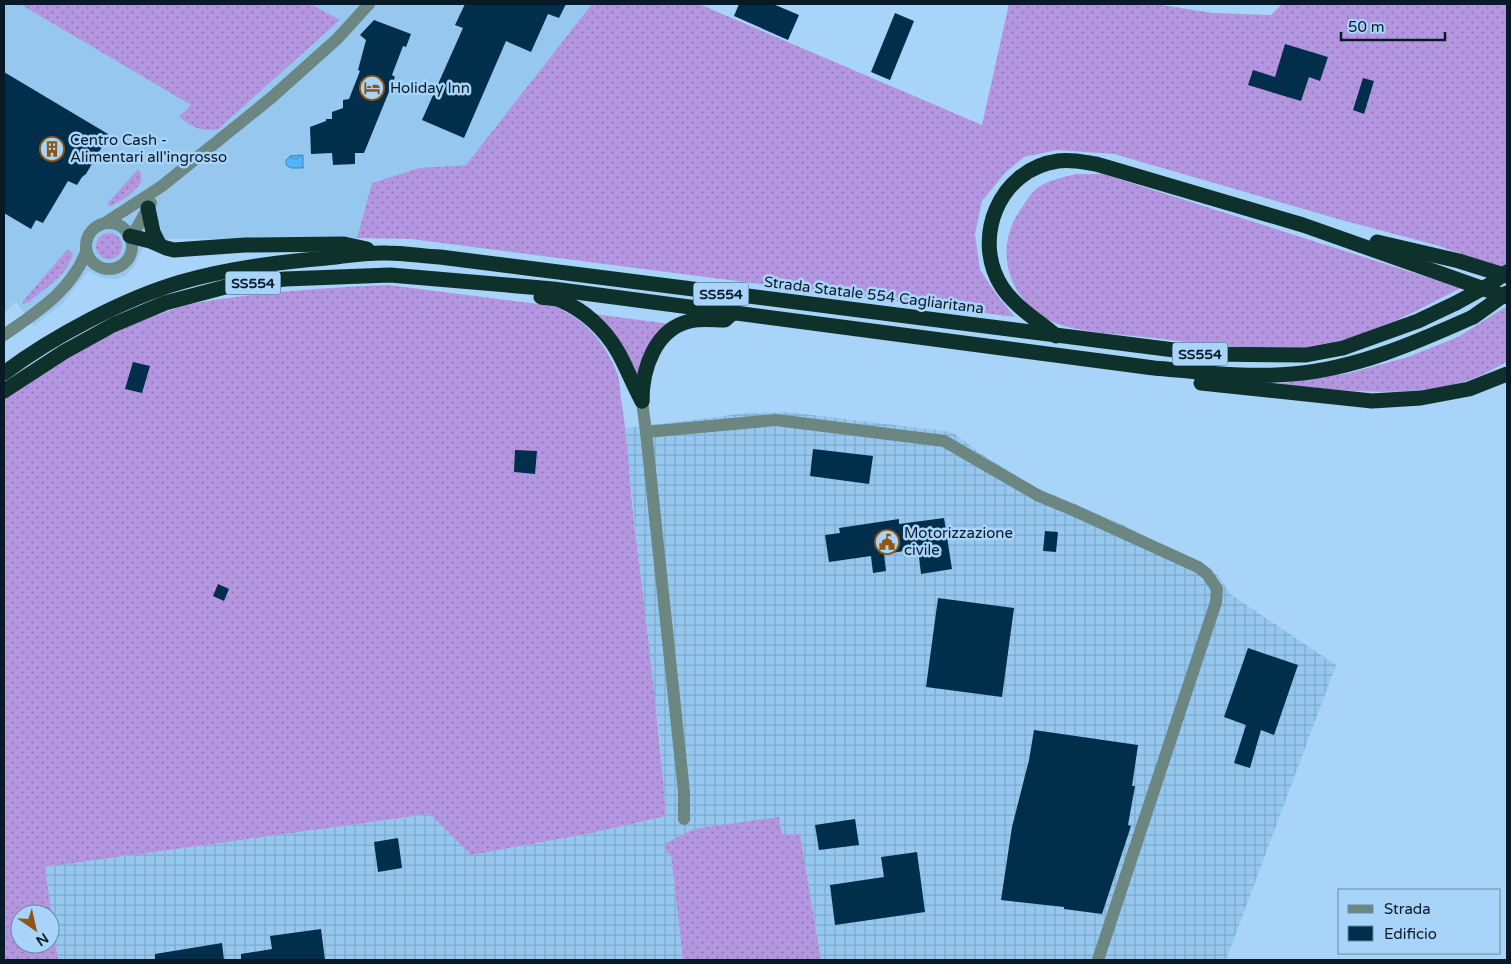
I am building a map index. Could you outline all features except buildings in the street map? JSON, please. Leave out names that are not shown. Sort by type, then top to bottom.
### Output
[{"type":"highway","points":[[1056,336],[1012,299],[1002,287],[993,268],[989,251],[989,236],[992,217],[1000,200],[1011,185],[1026,173],[1043,164],[1071,160],[1096,164],[1303,224],[1459,261],[1507,276]]},
{"type":"highway","points":[[148,208],[153,232],[158,244]]},
{"type":"highway","points":[[1303,224],[1507,295]]},
{"type":"highway","points":[[130,236],[174,250],[245,245],[344,244],[386,253]]},
{"type":"highway","name":"Strada Statale 554 Cagliaritana","points":[[4,373],[61,336],[151,292],[182,282],[233,269],[282,261],[386,253],[440,257],[1206,354],[1306,355],[1343,348],[1418,321],[1489,285],[1507,272]]},
{"type":"highway","name":"SS554","points":[[4,391],[64,352],[113,325],[166,303],[229,286],[284,279],[390,275],[527,286],[1154,368],[1257,375],[1293,374],[1342,367],[1415,343],[1473,317],[1507,295]]},
{"type":"highway","points":[[527,286],[533,296],[558,299],[565,302],[602,329],[619,354],[642,401]]},
{"type":"highway","points":[[642,401],[644,383],[651,356],[664,335],[682,323],[698,320],[725,320],[735,312]]},
{"type":"highway","points":[[1154,368],[1199,382],[1372,402],[1421,398],[1469,389],[1507,374]]},
{"type":"street","points":[[4,335],[58,295],[81,264],[86,252],[87,236],[92,230],[162,186],[271,98],[337,39],[369,4]]},
{"type":"street","points":[[130,236],[162,186]]},
{"type":"street","points":[[86,252],[95,264],[102,268],[117,268],[124,264],[132,251],[130,236],[120,225],[105,223]]},
{"type":"street","points":[[642,401],[684,792],[684,819]]},
{"type":"street","points":[[646,432],[776,420],[944,440],[1039,496],[1074,510],[1188,563],[1207,574],[1216,589],[1216,602],[1098,960]]},
{"type":"shaded area","points":[[4,4],[20,4],[192,105],[179,117],[335,17],[311,4],[592,4],[466,165],[419,168],[372,183],[357,238],[168,239],[143,247],[134,267],[125,276],[117,279],[102,278],[88,271],[62,304],[34,325],[16,302],[4,313]]},
{"type":"shaded area","points":[[20,4],[311,4],[340,20],[218,129],[207,130],[188,124],[179,117],[191,105]]},
{"type":"shaded area","points":[[592,4],[699,4],[982,125],[1009,4],[1155,4],[1213,13],[1271,15],[1282,4],[1507,4],[1507,270],[1436,245],[1345,221],[1114,154],[1057,150],[1024,157],[1005,173],[982,201],[975,234],[980,270],[998,297],[1015,317],[411,239],[357,238],[372,183],[419,168],[466,165]]},
{"type":"shaded area","points":[[138,169],[141,174],[141,183],[118,202],[110,206],[107,204]]},
{"type":"shaded area","points":[[1076,174],[1103,174],[1461,288],[1408,315],[1365,333],[1310,348],[1208,344],[1091,332],[1071,328],[1043,317],[1028,305],[1017,291],[1010,275],[1007,258],[1008,240],[1013,223],[1034,191],[1049,182]]},
{"type":"shaded area","points":[[109,233],[118,237],[122,246],[118,255],[109,259],[100,255],[96,246],[100,237]]},
{"type":"shaded area","points":[[68,249],[73,254],[66,269],[48,287],[29,302],[23,304],[23,301]]},
{"type":"shaded area","points":[[388,285],[554,306],[575,318],[600,341],[612,361],[618,376],[625,425],[666,816],[587,834],[471,855],[430,814],[45,867],[50,904],[10,904],[10,954],[57,954],[58,960],[4,960],[4,399],[66,359],[131,325],[154,316],[210,300],[316,289]]},
{"type":"shaded area","points":[[1507,306],[1507,362],[1472,379],[1425,389],[1375,392],[1277,384],[1350,373],[1408,357],[1458,337]]},
{"type":"shaded area","points":[[594,314],[670,324],[641,382]]},
{"type":"shaded area","points":[[787,412],[952,432],[980,453],[1035,487],[1126,526],[1219,576],[1230,594],[1336,665],[1226,960],[821,960],[800,834],[782,834],[779,817],[671,855],[683,960],[58,960],[57,954],[60,954],[60,904],[50,904],[44,867],[431,814],[472,855],[587,834],[666,816],[660,740],[644,614],[625,428],[748,413]]},
{"type":"shaded area","points":[[779,817],[782,834],[800,834],[821,960],[683,960],[671,855],[666,852],[664,844],[694,829]]},
{"type":"water","points":[[303,155],[303,168],[291,168],[286,165],[286,160],[290,156]]},
{"type":"place","name":"Holiday Inn","points":[[372,88]]},
{"type":"place","name":"Centro Cash - Alimentari all'ingrosso","points":[[52,149]]},
{"type":"place","name":"Motorizzazione civile","points":[[887,542]]}]
